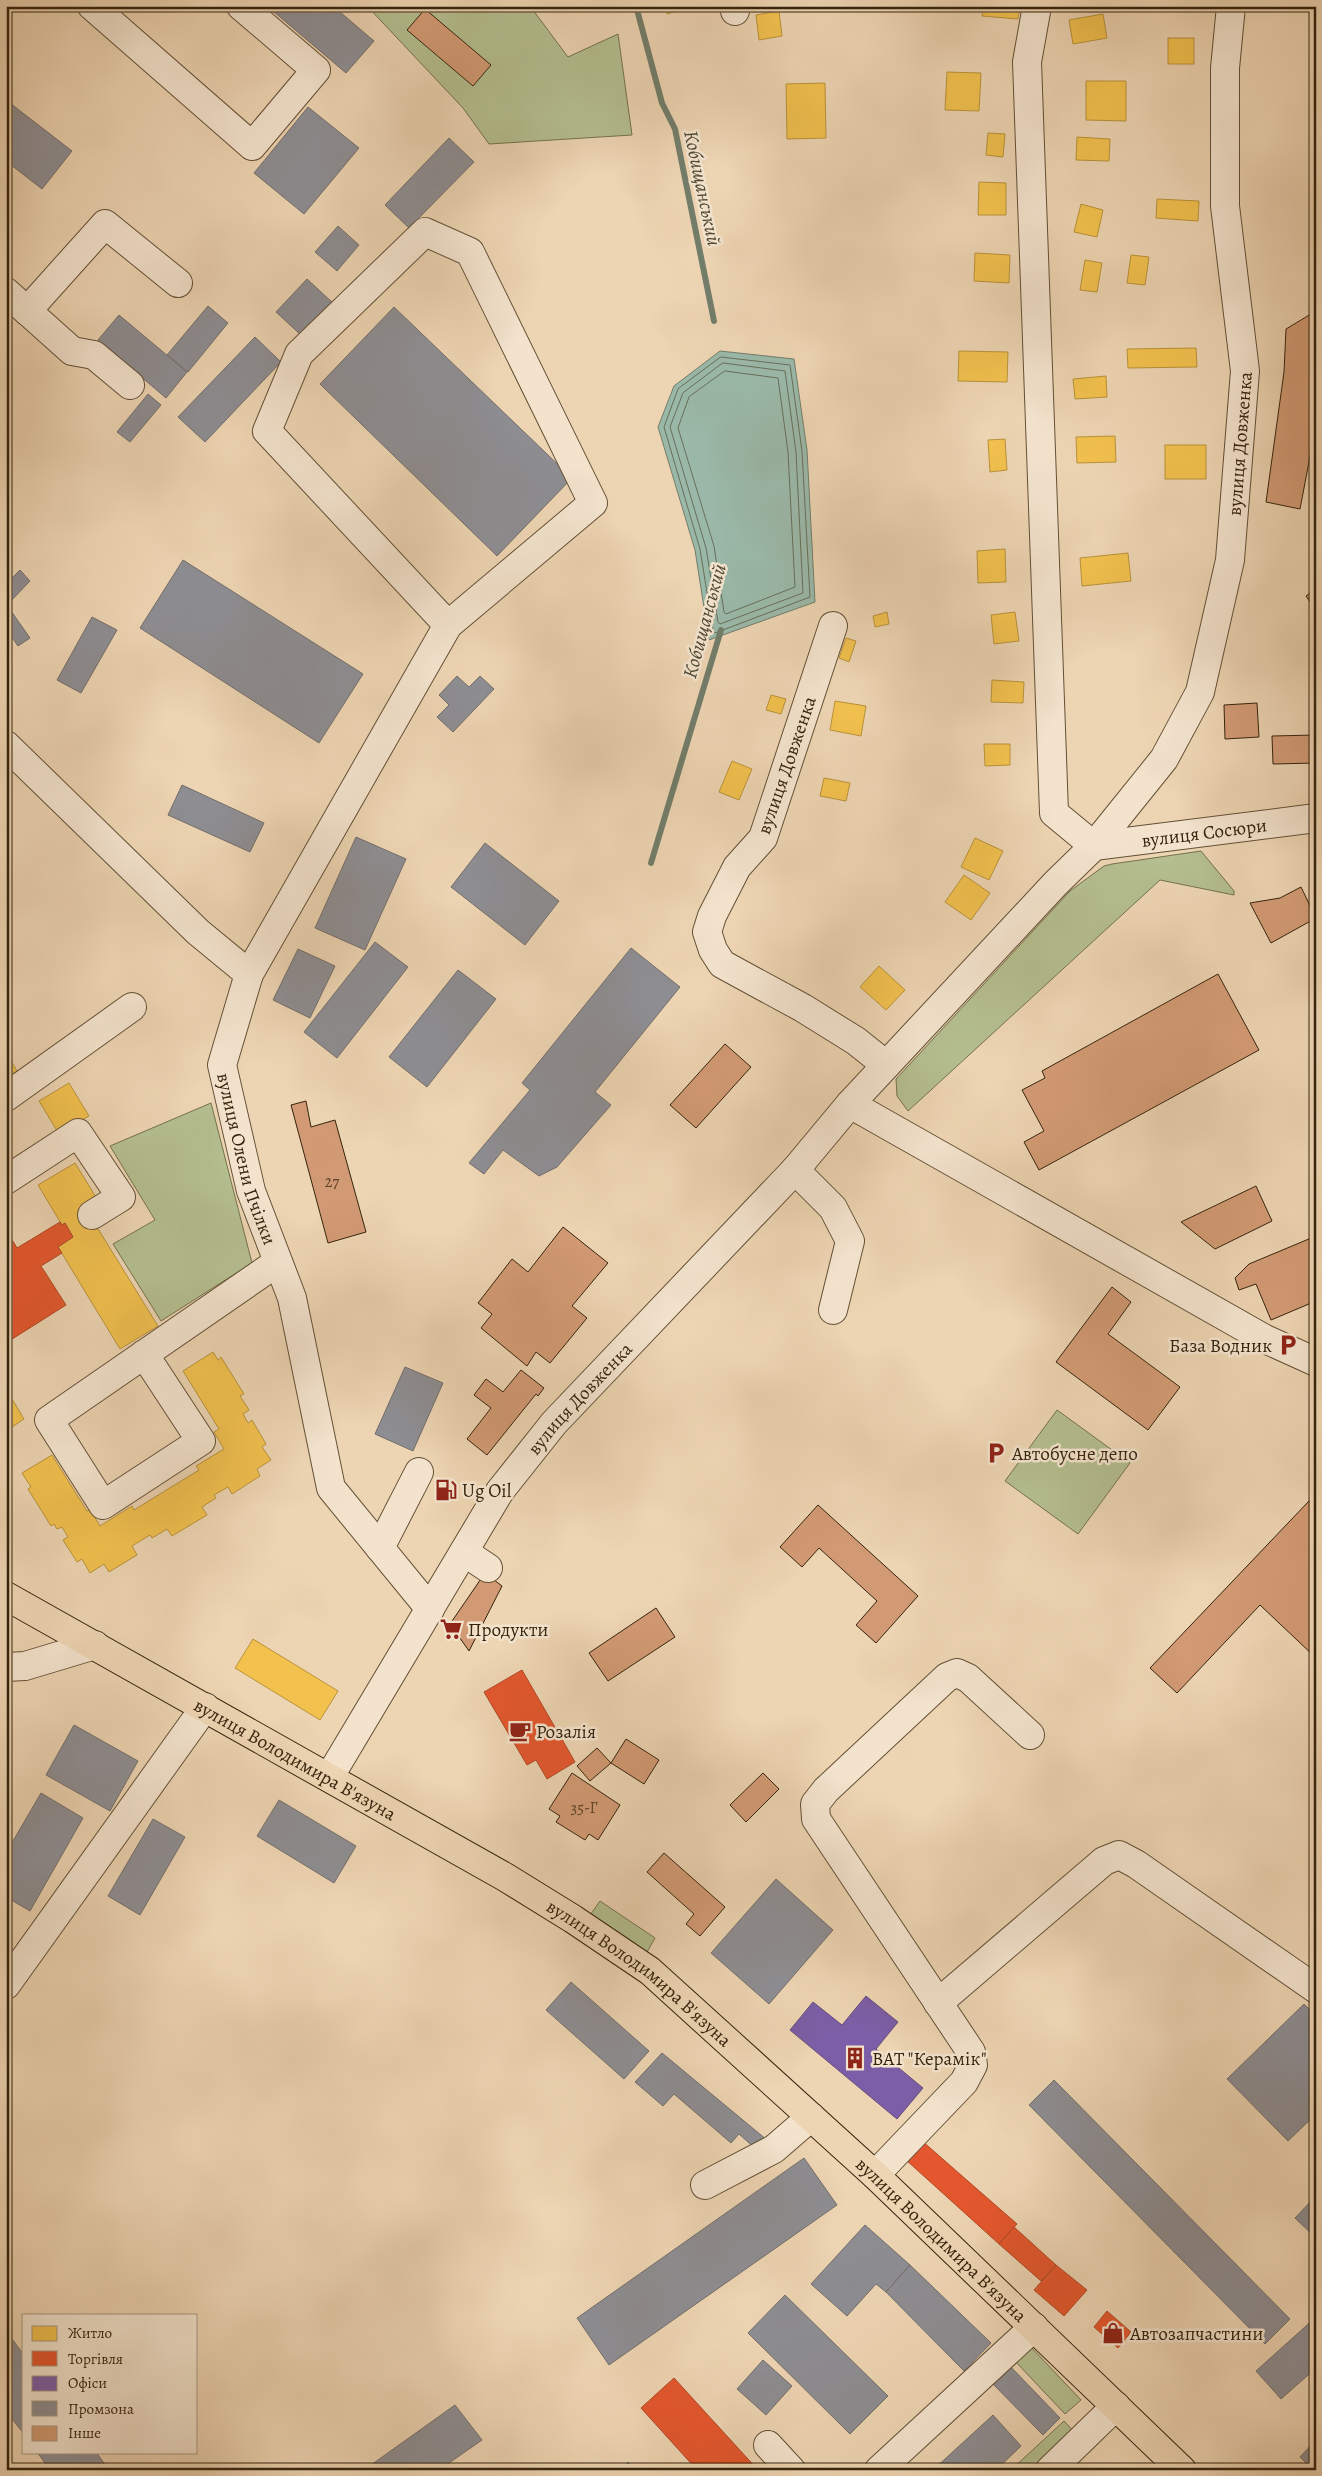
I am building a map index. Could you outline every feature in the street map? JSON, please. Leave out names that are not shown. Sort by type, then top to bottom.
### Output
[{"type":"main road","name":"вулиця Володимира В'язуна","points":[[6,1596],[330,1776],[528,1891],[650,1971],[876,2175],[1182,2470]]},
{"type":"street","points":[[92,6],[252,146],[316,70],[240,6]]},
{"type":"street","points":[[1036,6],[1027,62],[1054,813],[1094,846]]},
{"type":"street","name":"вулиця Довженка","points":[[330,1776],[500,1491],[554,1423],[795,1170],[850,1104],[1056,883],[1094,846],[1164,759],[1200,692],[1230,560],[1245,371],[1225,206],[1225,68],[1231,6]]},
{"type":"street","points":[[27,311],[106,224],[178,283]]},
{"type":"street","points":[[425,232],[470,252],[593,504],[448,625],[267,431],[299,354],[425,232]]},
{"type":"street","points":[[6,292],[72,351],[94,355],[130,385]]},
{"type":"street","name":"вулиця Олени Пчілки","points":[[430,1609],[331,1488],[292,1298],[251,1191],[222,1064],[249,974],[448,625]]},
{"type":"street","name":"вулиця Довженка","points":[[833,626],[763,838],[737,867],[714,910],[707,932],[713,950],[722,964],[803,1008],[856,1041],[886,1065]]},
{"type":"street","points":[[6,745],[198,932],[249,974]]},
{"type":"street","name":"вулиця Сосюри","points":[[1094,846],[1316,818]]},
{"type":"street","points":[[6,1097],[132,1007]]},
{"type":"street","points":[[850,1104],[1265,1338],[1316,1362]]},
{"type":"street","points":[[6,1180],[78,1133],[121,1197],[92,1215]]},
{"type":"street","points":[[795,1170],[833,1208],[850,1241],[833,1310]]},
{"type":"street","points":[[144,1354],[201,1441],[103,1505],[49,1420],[144,1354],[278,1262]]},
{"type":"street","points":[[380,1548],[419,1472]]},
{"type":"street","points":[[464,1552],[488,1568]]},
{"type":"street","points":[[6,1667],[25,1666],[95,1646]]},
{"type":"street","points":[[876,2175],[964,2082],[973,2065],[971,2052],[816,1819],[815,1804],[826,1790],[947,1677],[957,1673],[968,1678],[1030,1735]]},
{"type":"street","points":[[6,1985],[205,1707]]},
{"type":"street","points":[[938,2003],[1104,1861],[1120,1855],[1136,1864],[1316,1989]]},
{"type":"street","points":[[705,2185],[774,2148],[811,2117]]},
{"type":"street","points":[[879,2470],[1034,2327]]},
{"type":"street","points":[[1050,2470],[1116,2406]]},
{"type":"street","points":[[768,2445],[792,2470]]},
{"type":"green space","points":[[367,6],[530,6],[568,57],[618,34],[632,135],[489,144],[463,108]]},
{"type":"green space","points":[[1201,851],[1234,891],[1234,895],[1160,880],[908,1111],[897,1096],[896,1079],[1070,891],[1104,866]]},
{"type":"green space","points":[[211,1103],[252,1263],[161,1321],[113,1244],[155,1220],[110,1146]]},
{"type":"green space","points":[[1057,1410],[1130,1463],[1078,1534],[1005,1481]]},
{"type":"green space","points":[[600,1901],[655,1938],[643,1959],[586,1921]]},
{"type":"green space","points":[[1029,2345],[1081,2400],[1065,2414],[1014,2360]]},
{"type":"green space","points":[[1064,2421],[1078,2436],[1042,2470],[1011,2470]]},
{"type":"water","points":[[720,351],[794,359],[807,450],[815,602],[709,640],[695,550],[658,427],[674,386]]},
{"type":"building: Житло","points":[[666,6],[687,6],[688,8],[667,14]]},
{"type":"building: Житло","points":[[983,6],[1020,6],[1018,19],[982,16]]},
{"type":"building: Житло","points":[[779,11],[782,36],[759,40],[756,15]]},
{"type":"building: Житло","points":[[1103,14],[1107,38],[1073,44],[1069,20]]},
{"type":"building: Житло","points":[[1168,38],[1194,38],[1194,64],[1168,64]]},
{"type":"building: Житло","points":[[947,72],[981,73],[979,111],[945,110]]},
{"type":"building: Житло","points":[[1086,81],[1126,81],[1126,121],[1086,120]]},
{"type":"building: Житло","points":[[825,83],[826,138],[787,139],[786,84]]},
{"type":"building: Житло","points":[[988,133],[1005,134],[1003,157],[986,155]]},
{"type":"building: Житло","points":[[1077,137],[1110,139],[1109,161],[1076,160]]},
{"type":"building: Житло","points":[[979,182],[1006,183],[1006,215],[978,215]]},
{"type":"building: Житло","points":[[1157,199],[1199,201],[1198,221],[1156,218]]},
{"type":"building: Житло","points":[[1081,204],[1103,210],[1097,237],[1074,232]]},
{"type":"building: Житло","points":[[975,253],[1010,255],[1009,283],[974,281]]},
{"type":"building: Житло","points":[[1131,255],[1149,257],[1145,285],[1127,283]]},
{"type":"building: Житло","points":[[1085,260],[1102,263],[1097,292],[1080,290]]},
{"type":"building: Житло","points":[[1196,348],[1197,367],[1128,368],[1127,349]]},
{"type":"building: Житло","points":[[959,351],[1008,352],[1007,382],[958,381]]},
{"type":"building: Житло","points":[[1106,376],[1107,397],[1075,399],[1073,379]]},
{"type":"building: Житло","points":[[1115,436],[1116,462],[1077,463],[1076,437]]},
{"type":"building: Житло","points":[[1005,439],[1007,470],[990,472],[988,440]]},
{"type":"building: Житло","points":[[1165,445],[1206,445],[1206,479],[1165,479]]},
{"type":"building: Житло","points":[[1005,549],[1006,582],[978,583],[977,551]]},
{"type":"building: Житло","points":[[1128,553],[1131,581],[1082,586],[1080,558]]},
{"type":"building: Житло","points":[[887,612],[889,624],[875,627],[873,616]]},
{"type":"building: Житло","points":[[1015,612],[1019,641],[994,644],[991,615]]},
{"type":"building: Житло","points":[[846,638],[856,641],[849,662],[839,658]]},
{"type":"building: Житло","points":[[992,680],[1024,682],[1023,703],[991,702]]},
{"type":"building: Житло","points":[[771,695],[786,699],[781,714],[766,710]]},
{"type":"building: Житло","points":[[835,701],[866,706],[861,736],[830,730]]},
{"type":"building: Житло","points":[[984,744],[1010,744],[1010,765],[985,766]]},
{"type":"building: Житло","points":[[732,761],[752,769],[739,800],[719,792]]},
{"type":"building: Житло","points":[[824,778],[850,783],[846,801],[820,796]]},
{"type":"building: Житло","points":[[975,838],[1003,851],[989,880],[961,867]]},
{"type":"building: Житло","points":[[964,875],[990,893],[971,920],[945,902]]},
{"type":"building: Житло","points":[[879,966],[905,990],[886,1010],[860,987]]},
{"type":"building: Житло","points":[[9,1057],[17,1071],[6,1078],[6,1059]]},
{"type":"building: Житло","points":[[69,1083],[89,1116],[59,1134],[39,1101]]},
{"type":"building: Житло","points":[[75,1163],[99,1202],[95,1224],[158,1326],[120,1349],[58,1247],[73,1237],[65,1223],[62,1225],[38,1185]]},
{"type":"building: Житло","points":[[213,1352],[218,1360],[221,1357],[244,1394],[240,1396],[249,1410],[243,1414],[248,1423],[252,1420],[266,1444],[262,1447],[271,1460],[257,1469],[260,1476],[232,1494],[228,1487],[214,1495],[216,1498],[202,1507],[207,1515],[172,1536],[167,1529],[152,1538],[150,1535],[132,1546],[137,1555],[109,1572],[104,1564],[90,1573],[82,1559],[77,1562],[63,1540],[68,1537],[62,1527],[57,1529],[54,1524],[51,1526],[28,1489],[31,1487],[22,1473],[52,1455],[87,1511],[90,1509],[100,1526],[132,1506],[134,1510],[199,1470],[196,1466],[224,1449],[214,1432],[219,1429],[183,1371]]},
{"type":"building: Житло","points":[[12,1399],[24,1419],[6,1431],[6,1403]]},
{"type":"building: Житло","points":[[253,1639],[338,1691],[320,1720],[235,1668]]},
{"type":"building: Торгівля","points":[[60,1222],[62,1225],[65,1223],[73,1237],[58,1247],[62,1253],[41,1266],[66,1305],[9,1341],[6,1336],[6,1240],[11,1238],[17,1248]]},
{"type":"building: Торгівля","points":[[522,1670],[575,1762],[547,1779],[536,1760],[527,1765],[484,1692]]},
{"type":"building: Торгівля","points":[[921,2140],[1017,2224],[999,2244],[905,2159]]},
{"type":"building: Торгівля","points":[[1014,2227],[1056,2265],[1041,2281],[999,2244]]},
{"type":"building: Торгівля","points":[[1056,2265],[1087,2290],[1064,2316],[1034,2290]]},
{"type":"building: Торгівля","points":[[1107,2311],[1131,2332],[1118,2348],[1094,2327]]},
{"type":"building: Торгівля","points":[[674,2378],[758,2470],[697,2470],[641,2408]]},
{"type":"building: Офіси","name":"ВАТ \"Керамік\"","points":[[866,1996],[898,2022],[876,2049],[923,2088],[897,2119],[790,2030],[813,2002],[842,2025]]},
{"type":"building: Промзона","points":[[267,6],[333,6],[374,41],[346,73]]},
{"type":"building: Промзона","points":[[6,100],[72,151],[42,189],[6,161]]},
{"type":"building: Промзона","points":[[308,107],[359,148],[304,214],[254,173]]},
{"type":"building: Промзона","points":[[449,138],[474,162],[409,228],[385,205]]},
{"type":"building: Промзона","points":[[338,226],[359,245],[337,271],[315,252]]},
{"type":"building: Промзона","points":[[307,279],[334,304],[303,337],[276,312]]},
{"type":"building: Промзона","points":[[208,306],[228,323],[188,372],[167,355]]},
{"type":"building: Промзона","points":[[394,307],[572,478],[497,556],[320,384]]},
{"type":"building: Промзона","points":[[119,315],[187,372],[166,398],[98,340]]},
{"type":"building: Промзона","points":[[255,337],[281,362],[205,442],[178,417]]},
{"type":"building: Промзона","points":[[148,394],[161,405],[130,442],[117,432]]},
{"type":"building: Промзона","points":[[183,560],[363,674],[319,743],[140,628]]},
{"type":"building: Промзона","points":[[20,570],[30,581],[6,606],[6,584]]},
{"type":"building: Промзона","points":[[11,611],[30,638],[18,646],[6,629],[6,614]]},
{"type":"building: Промзона","points":[[92,617],[117,630],[81,693],[57,680]]},
{"type":"building: Промзона","points":[[457,676],[469,687],[480,676],[494,689],[453,732],[437,717],[449,705],[439,695]]},
{"type":"building: Промзона","points":[[182,785],[264,823],[250,852],[168,815]]},
{"type":"building: Промзона","points":[[356,837],[406,859],[365,950],[315,928]]},
{"type":"building: Промзона","points":[[485,843],[559,901],[525,945],[451,887]]},
{"type":"building: Промзона","points":[[375,942],[408,967],[337,1058],[304,1032]]},
{"type":"building: Промзона","points":[[631,948],[680,987],[595,1092],[611,1105],[557,1167],[539,1176],[503,1150],[484,1174],[469,1163],[530,1090],[522,1083]]},
{"type":"building: Промзона","points":[[298,949],[335,966],[310,1018],[273,1000]]},
{"type":"building: Промзона","points":[[458,970],[496,999],[427,1087],[389,1057]]},
{"type":"building: Промзона","points":[[405,1367],[443,1383],[413,1451],[375,1434]]},
{"type":"building: Промзона","points":[[74,1725],[138,1761],[110,1811],[46,1775]]},
{"type":"building: Промзона","points":[[41,1793],[83,1818],[30,1911],[6,1897],[6,1853]]},
{"type":"building: Промзона","points":[[279,1800],[356,1846],[334,1883],[257,1836]]},
{"type":"building: Промзона","points":[[153,1819],[185,1837],[140,1915],[108,1896]]},
{"type":"building: Промзона","points":[[776,1879],[833,1930],[769,2004],[711,1953]]},
{"type":"building: Промзона","points":[[571,1982],[649,2051],[624,2079],[546,2010]]},
{"type":"building: Промзона","points":[[1304,2004],[1316,2016],[1316,2114],[1288,2141],[1227,2079]]},
{"type":"building: Промзона","points":[[662,2053],[767,2140],[757,2150],[739,2134],[731,2143],[674,2094],[663,2106],[635,2082]]},
{"type":"building: Промзона","points":[[1054,2080],[1290,2319],[1265,2344],[1029,2105]]},
{"type":"building: Промзона","points":[[804,2158],[837,2205],[609,2365],[577,2318]]},
{"type":"building: Промзона","points":[[1316,2196],[1316,2238],[1295,2218]]},
{"type":"building: Промзона","points":[[865,2225],[910,2265],[886,2292],[876,2284],[847,2316],[811,2284]]},
{"type":"building: Промзона","points":[[910,2265],[991,2343],[964,2371],[886,2292]]},
{"type":"building: Промзона","points":[[785,2295],[888,2396],[850,2434],[748,2333]]},
{"type":"building: Промзона","points":[[1316,2317],[1316,2368],[1281,2399],[1256,2371]]},
{"type":"building: Промзона","points":[[6,2331],[22,2352],[22,2431],[6,2411]]},
{"type":"building: Промзона","points":[[763,2360],[792,2386],[766,2415],[737,2389]]},
{"type":"building: Промзона","points":[[1008,2364],[1060,2418],[1043,2435],[990,2381]]},
{"type":"building: Промзона","points":[[455,2405],[482,2440],[439,2470],[364,2470]]},
{"type":"building: Промзона","points":[[993,2415],[1021,2446],[996,2470],[933,2470]]},
{"type":"building: Промзона","points":[[1316,2440],[1316,2470],[1313,2470],[1300,2457]]},
{"type":"building: Промзона","points":[[38,2454],[97,2454],[109,2470],[50,2470]]},
{"type":"building: Промзона","points":[[628,2462],[635,2470],[620,2470]]},
{"type":"building: Інше","points":[[425,9],[491,65],[473,86],[407,30]]},
{"type":"building: Інше","points":[[1316,311],[1316,425],[1300,509],[1266,502],[1284,372],[1286,329]]},
{"type":"building: Інше","points":[[1316,589],[1316,611],[1306,596]]},
{"type":"building: Інше","points":[[1257,703],[1259,737],[1225,739],[1224,705]]},
{"type":"building: Інше","points":[[1316,735],[1316,763],[1273,764],[1272,736]]},
{"type":"building: Інше","points":[[1301,887],[1316,918],[1271,943],[1250,903],[1280,898]]},
{"type":"building: Інше","points":[[1218,974],[1259,1050],[1039,1170],[1024,1142],[1044,1131],[1022,1090],[1045,1078],[1042,1071]]},
{"type":"building: Інше","points":[[725,1044],[751,1067],[696,1128],[670,1105]]},
{"type":"building: Інше","points":[[306,1101],[311,1127],[335,1120],[366,1232],[328,1243],[291,1105]]},
{"type":"building: Інше","points":[[1256,1186],[1272,1221],[1215,1249],[1181,1222]]},
{"type":"building: Інше","points":[[563,1227],[608,1263],[572,1306],[587,1318],[550,1363],[536,1352],[527,1366],[481,1328],[492,1314],[478,1303],[512,1259],[528,1272]]},
{"type":"building: Інше","points":[[1316,1236],[1316,1301],[1271,1320],[1256,1284],[1239,1290],[1235,1278],[1249,1264]]},
{"type":"building: Інше","points":[[1112,1287],[1131,1302],[1108,1334],[1180,1387],[1148,1430],[1056,1362]]},
{"type":"building: Інше","points":[[521,1370],[544,1388],[538,1396],[536,1394],[487,1455],[467,1439],[491,1408],[474,1395],[486,1379],[503,1392]]},
{"type":"building: Інше","points":[[1309,1501],[1316,1508],[1316,1658],[1260,1605],[1177,1693],[1150,1668]]},
{"type":"building: Інше","points":[[818,1505],[918,1596],[876,1643],[856,1625],[877,1601],[819,1548],[802,1567],[780,1547]]},
{"type":"building: Інше","points":[[485,1573],[502,1586],[469,1651],[450,1624]]},
{"type":"building: Інше","points":[[656,1608],[675,1637],[608,1681],[589,1653]]},
{"type":"building: Інше","points":[[626,1739],[659,1760],[644,1784],[611,1763]]},
{"type":"building: Інше","points":[[597,1748],[611,1763],[590,1781],[577,1766]]},
{"type":"building: Інше","points":[[572,1773],[620,1805],[598,1840],[589,1834],[585,1840],[556,1822],[560,1816],[549,1809]]},
{"type":"building: Інше","points":[[763,1773],[779,1789],[746,1822],[730,1805]]},
{"type":"building: Інше","points":[[664,1853],[725,1907],[700,1936],[686,1924],[694,1914],[647,1872]]},
{"type":"waterway","name":"Кобищанський","points":[[636,6],[662,103],[675,129],[714,321]]},
{"type":"waterway","name":"Кобищанський","points":[[651,863],[721,630]]},
{"type":"place","name":"База Водник","points":[[1288,1345]]},
{"type":"place","name":"Автобусне депо","points":[[996,1453]]},
{"type":"place","name":"Ug Oil","points":[[446,1490]]},
{"type":"place","name":"Продукти","points":[[451,1629]]},
{"type":"place","name":"Розалія","points":[[520,1731]]},
{"type":"place","name":"ВАТ \"Керамік\"","points":[[855,2058]]},
{"type":"place","name":"Автозапчастини","points":[[1113,2333]]}]
